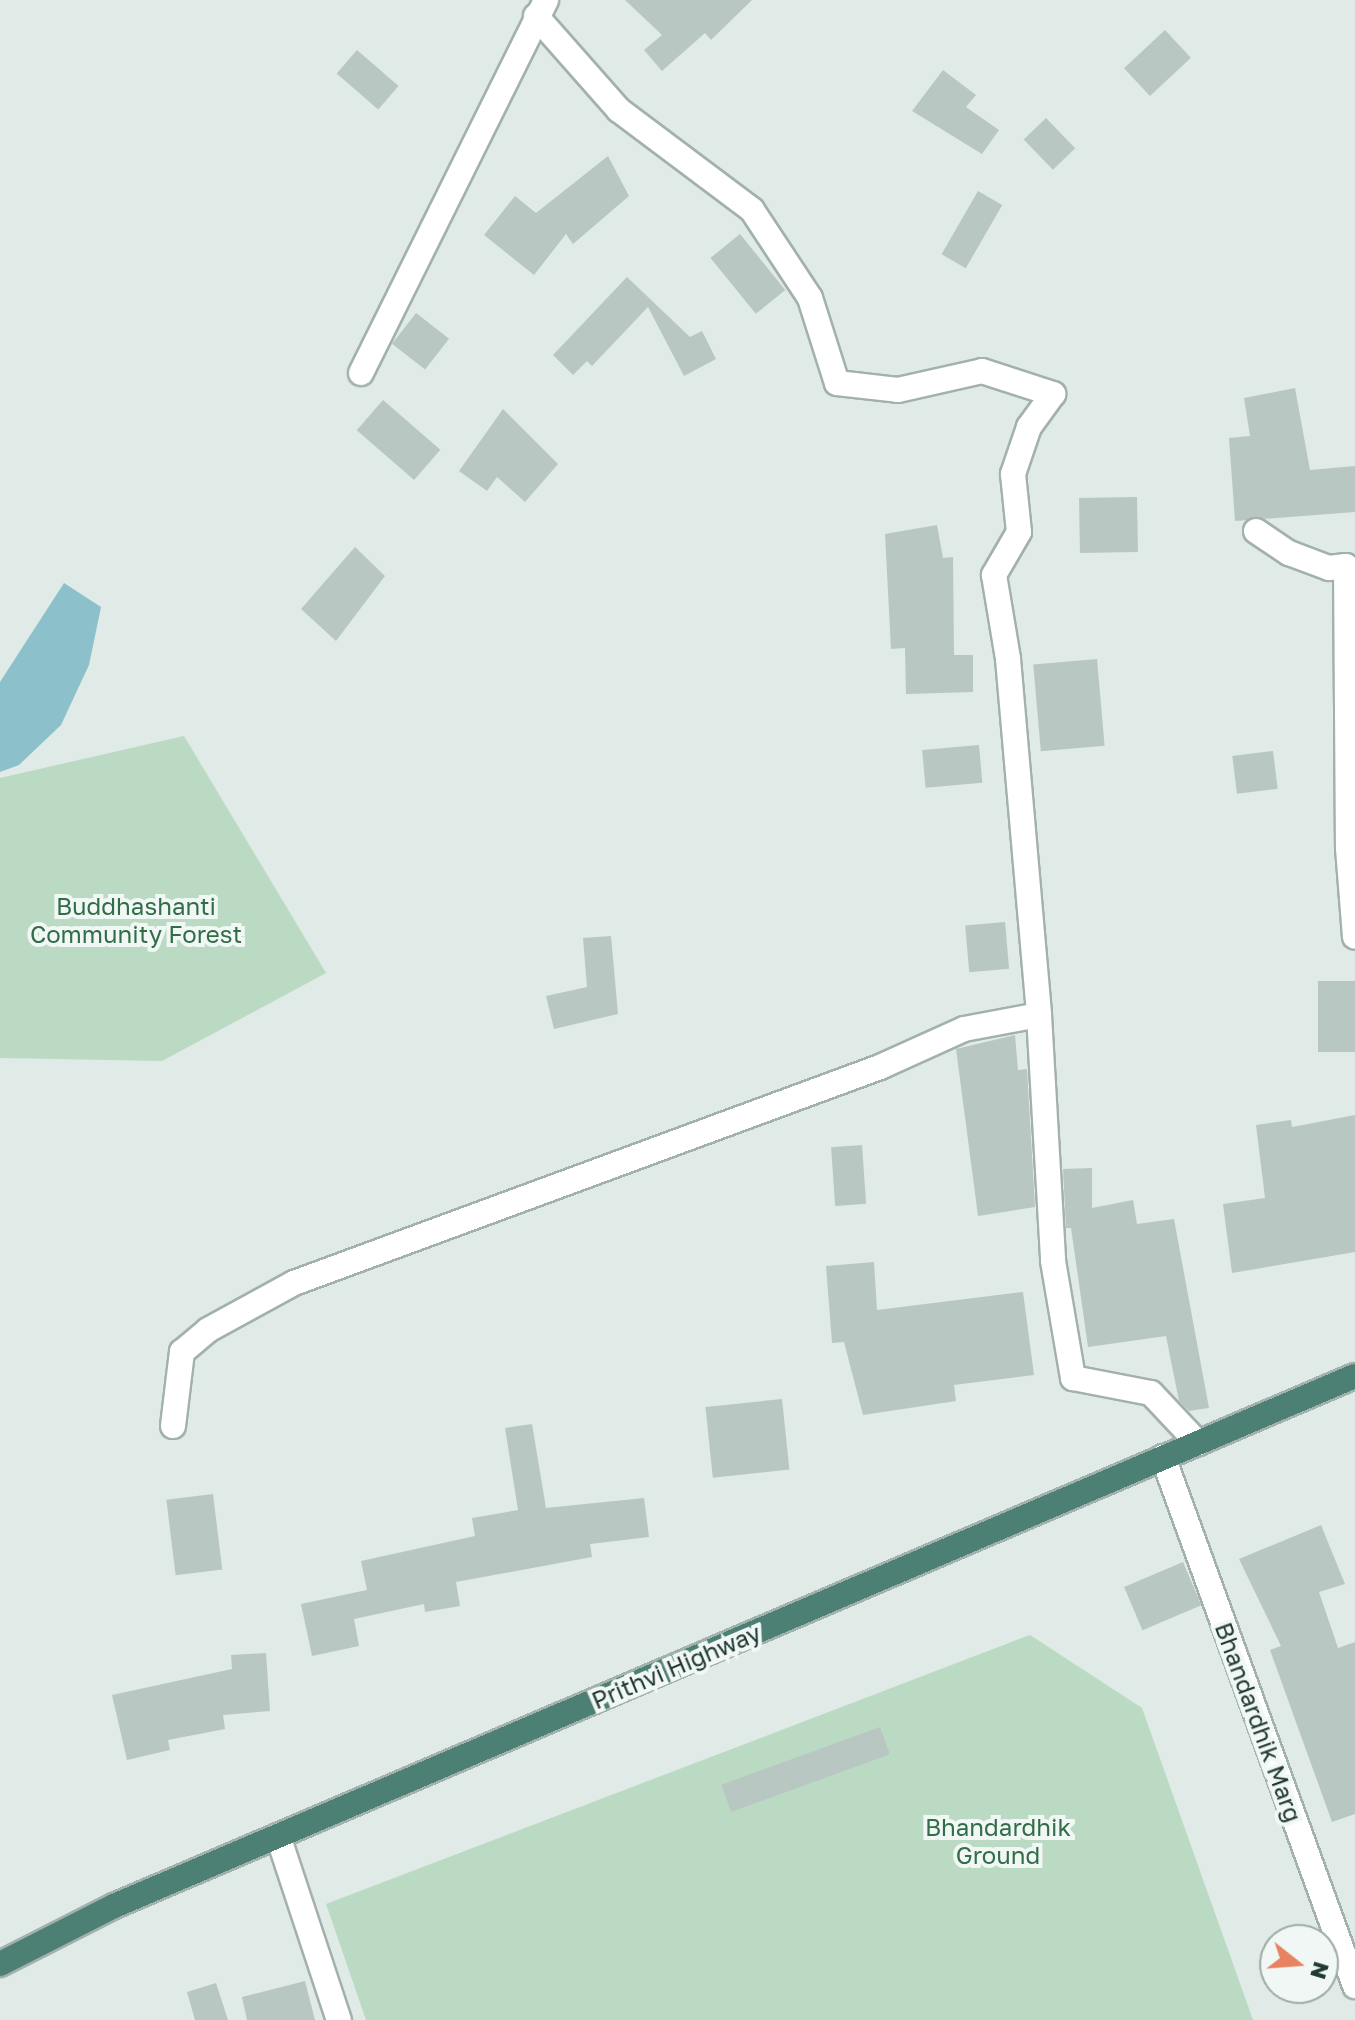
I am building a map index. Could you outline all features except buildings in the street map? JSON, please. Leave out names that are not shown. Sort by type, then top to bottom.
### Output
[{"type":"highway","name":"Prithvi Highway","points":[[0,1964],[278,1836],[1355,1376]]},
{"type":"street","points":[[361,373],[541,8],[619,110],[752,210],[810,298],[837,383],[898,390],[982,371],[1053,394],[1029,427],[1013,474],[1019,532],[994,575],[1008,659],[1039,1015],[1053,1261],[1073,1378],[1151,1393],[1198,1443]]},
{"type":"street","points":[[1256,531],[1289,553],[1329,568],[1346,566],[1348,848],[1355,937]]},
{"type":"street","points":[[173,1426],[182,1352],[208,1330],[294,1283],[880,1067],[964,1029],[1039,1015]]},
{"type":"street","name":"Bhandardhik Marg","points":[[1163,1457],[1355,1986]]},
{"type":"street","points":[[278,1836],[339,2020]]},
{"type":"green space","name":"Buddhashanti Community Forest","points":[[184,736],[326,973],[162,1061],[0,1058],[0,778]]},
{"type":"green space","name":"Bhandardhik Ground","points":[[1030,1635],[1142,1708],[1253,2020],[366,2020],[326,1904]]},
{"type":"water","points":[[64,583],[101,607],[89,665],[61,725],[19,765],[0,772],[0,682]]}]
